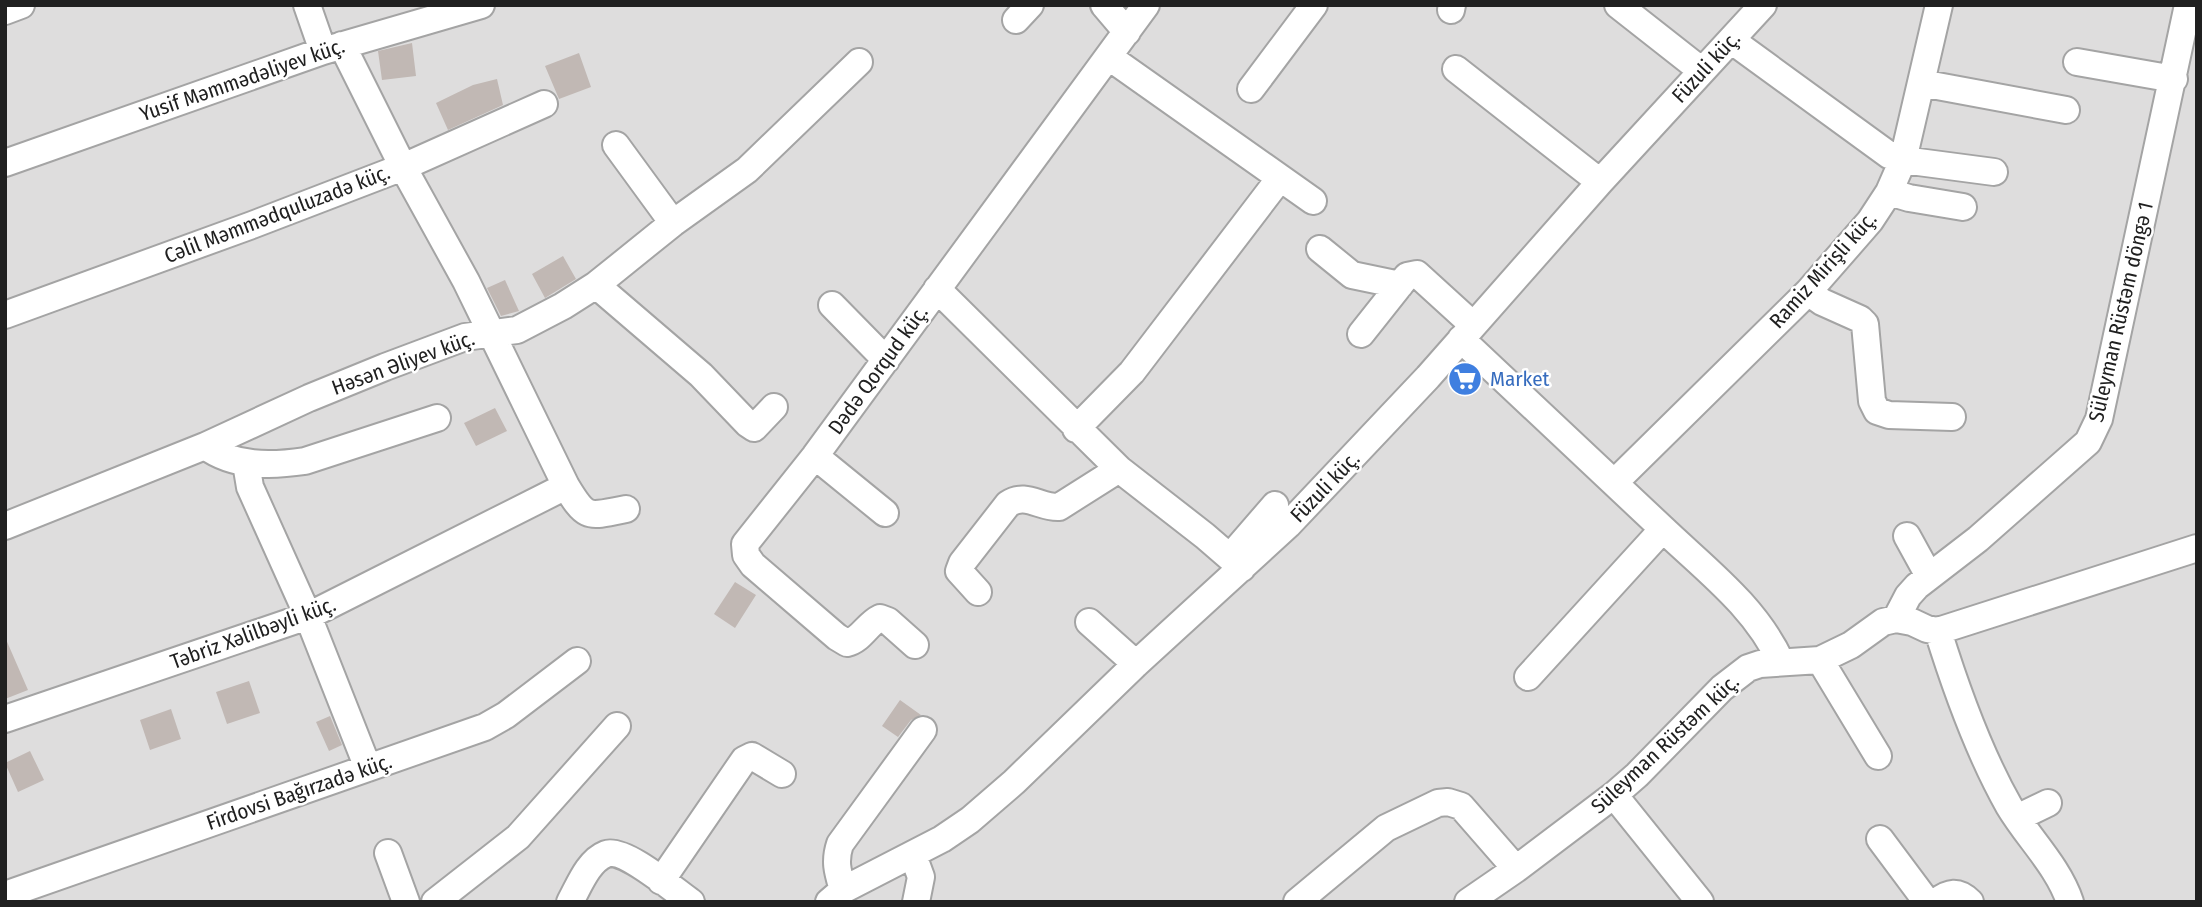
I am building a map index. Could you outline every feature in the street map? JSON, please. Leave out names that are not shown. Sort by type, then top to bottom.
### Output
[{"type":"street","points":[[5,11],[21,5]]},
{"type":"street","points":[[307,5],[403,167],[466,281],[566,486],[584,513],[592,515],[626,509]]},
{"type":"street","name":"Yusif Məmmədəliyev küç.","points":[[5,163],[333,48],[449,10],[481,5]]},
{"type":"street","points":[[1104,5],[1127,32]]},
{"type":"street","name":"Dədə Qorqud küç.","points":[[915,645],[888,621],[880,618],[872,622],[855,641],[847,643],[753,565],[746,555],[746,544],[815,456],[1146,5]]},
{"type":"street","points":[[1251,89],[1314,5]]},
{"type":"street","points":[[1619,5],[1702,71]]},
{"type":"street","name":"Füzuli küç.","points":[[836,896],[971,820],[1006,790],[1136,664],[1236,563],[1342,469],[1600,181],[1763,5]]},
{"type":"street","name":"Ramiz Mirişli küç.","points":[[1615,482],[1808,292],[1870,221],[1889,192],[1903,160],[1939,5]]},
{"type":"street","name":"Süleyman Rüstəm döngə 1","points":[[1896,619],[1908,596],[1929,576],[1978,539],[2088,442],[2099,419],[2188,5]]},
{"type":"street","points":[[1731,40],[1875,148],[1903,160],[1994,172]]},
{"type":"street","points":[[1109,57],[1313,201]]},
{"type":"street","name":"Həsən Əliyev küç.","points":[[5,526],[205,446],[309,398],[385,367],[465,337],[517,330],[563,306],[596,285],[673,223],[747,170],[859,62]]},
{"type":"street","points":[[2077,62],[2174,79]]},
{"type":"street","points":[[1456,69],[1600,181]]},
{"type":"street","points":[[1921,83],[2066,110]]},
{"type":"street","name":"Cəlil Məmmədquluzadə küç.","points":[[5,314],[403,167],[544,104]]},
{"type":"street","points":[[617,145],[673,223]]},
{"type":"street","points":[[1076,429],[1132,372],[1280,178]]},
{"type":"street","points":[[1889,192],[1963,207]]},
{"type":"street","points":[[1320,250],[1352,275],[1400,285]]},
{"type":"street","points":[[1361,334],[1407,276],[1417,274],[1467,332],[1615,482],[1753,614],[1772,642],[1781,662]]},
{"type":"street","points":[[596,285],[701,375],[748,424],[754,428],[774,407]]},
{"type":"street","points":[[937,289],[1119,469],[1236,563],[1275,505]]},
{"type":"street","points":[[1808,292],[1865,324],[1872,401],[1877,411],[1889,415],[1952,417]]},
{"type":"street","points":[[832,305],[886,360]]},
{"type":"street","points":[[205,446],[229,460],[285,464],[305,461],[436,418]]},
{"type":"street","points":[[815,456],[885,513]]},
{"type":"street","points":[[246,463],[250,487],[308,616],[368,768]]},
{"type":"street","points":[[978,592],[959,572],[962,563],[1009,504],[1016,499],[1025,499],[1048,508],[1059,507],[1119,469]]},
{"type":"street","name":"Təbriz Xəlilbəyli küç.","points":[[5,719],[308,616],[566,486]]},
{"type":"street","points":[[1528,677],[1663,529]]},
{"type":"street","points":[[1908,536],[1929,576]]},
{"type":"street","points":[[1896,619],[1938,631],[2197,548]]},
{"type":"street","name":"Süleyman Rüstəm küç.","points":[[1468,902],[1614,795],[1722,688],[1748,668],[1760,664],[1819,660],[1851,645],[1883,622],[1896,619]]},
{"type":"street","points":[[1089,622],[1136,664]]},
{"type":"street","points":[[1938,631],[1949,666],[1993,776],[2017,818],[2056,874],[2070,902]]},
{"type":"street","points":[[1819,660],[1878,756]]},
{"type":"street","name":"Firdovsi Bağırzadə küç.","points":[[5,895],[485,727],[506,715],[577,661]]},
{"type":"street","points":[[435,902],[518,837],[617,726]]},
{"type":"street","points":[[836,896],[836,855],[840,844],[923,730]]},
{"type":"street","points":[[662,881],[744,760],[751,756],[782,774]]},
{"type":"street","points":[[1614,795],[1700,902]]},
{"type":"street","points":[[1297,902],[1386,828],[1438,803],[1448,802],[1461,806],[1516,869]]},
{"type":"street","points":[[2017,818],[2048,803]]},
{"type":"street","points":[[1880,839],[1927,902]]},
{"type":"street","points":[[570,902],[596,861],[612,852],[622,855],[691,902]]},
{"type":"street","points":[[388,853],[406,902]]},
{"type":"street","points":[[913,855],[921,877],[916,902]]},
{"type":"street","points":[[1936,902],[1947,893],[1957,893],[1970,902]]},
{"type":"shaded area","points":[[5,5],[2197,5],[2197,902],[5,902]]},
{"type":"building","points":[[412,43],[416,76],[382,80],[378,51]]},
{"type":"building","points":[[579,53],[591,87],[559,99],[545,66]]},
{"type":"building","points":[[497,79],[503,105],[448,130],[436,103],[473,85]]},
{"type":"building","points":[[563,256],[576,279],[545,298],[532,274]]},
{"type":"building","points":[[505,280],[519,311],[501,316],[487,288]]},
{"type":"building","points":[[495,408],[507,431],[476,446],[464,423]]},
{"type":"building","points":[[735,582],[756,595],[735,628],[714,614]]},
{"type":"building","points":[[5,637],[28,690],[5,699]]},
{"type":"building","points":[[249,681],[260,713],[227,724],[216,692]]},
{"type":"building","points":[[900,700],[921,715],[911,720],[898,737],[882,726]]},
{"type":"building","points":[[171,709],[181,739],[150,750],[140,720]]},
{"type":"building","points":[[330,716],[342,745],[329,751],[316,722]]},
{"type":"building","points":[[30,751],[44,780],[18,792],[5,763]]},
{"type":"place","name":"Market","points":[[1465,379]]}]
